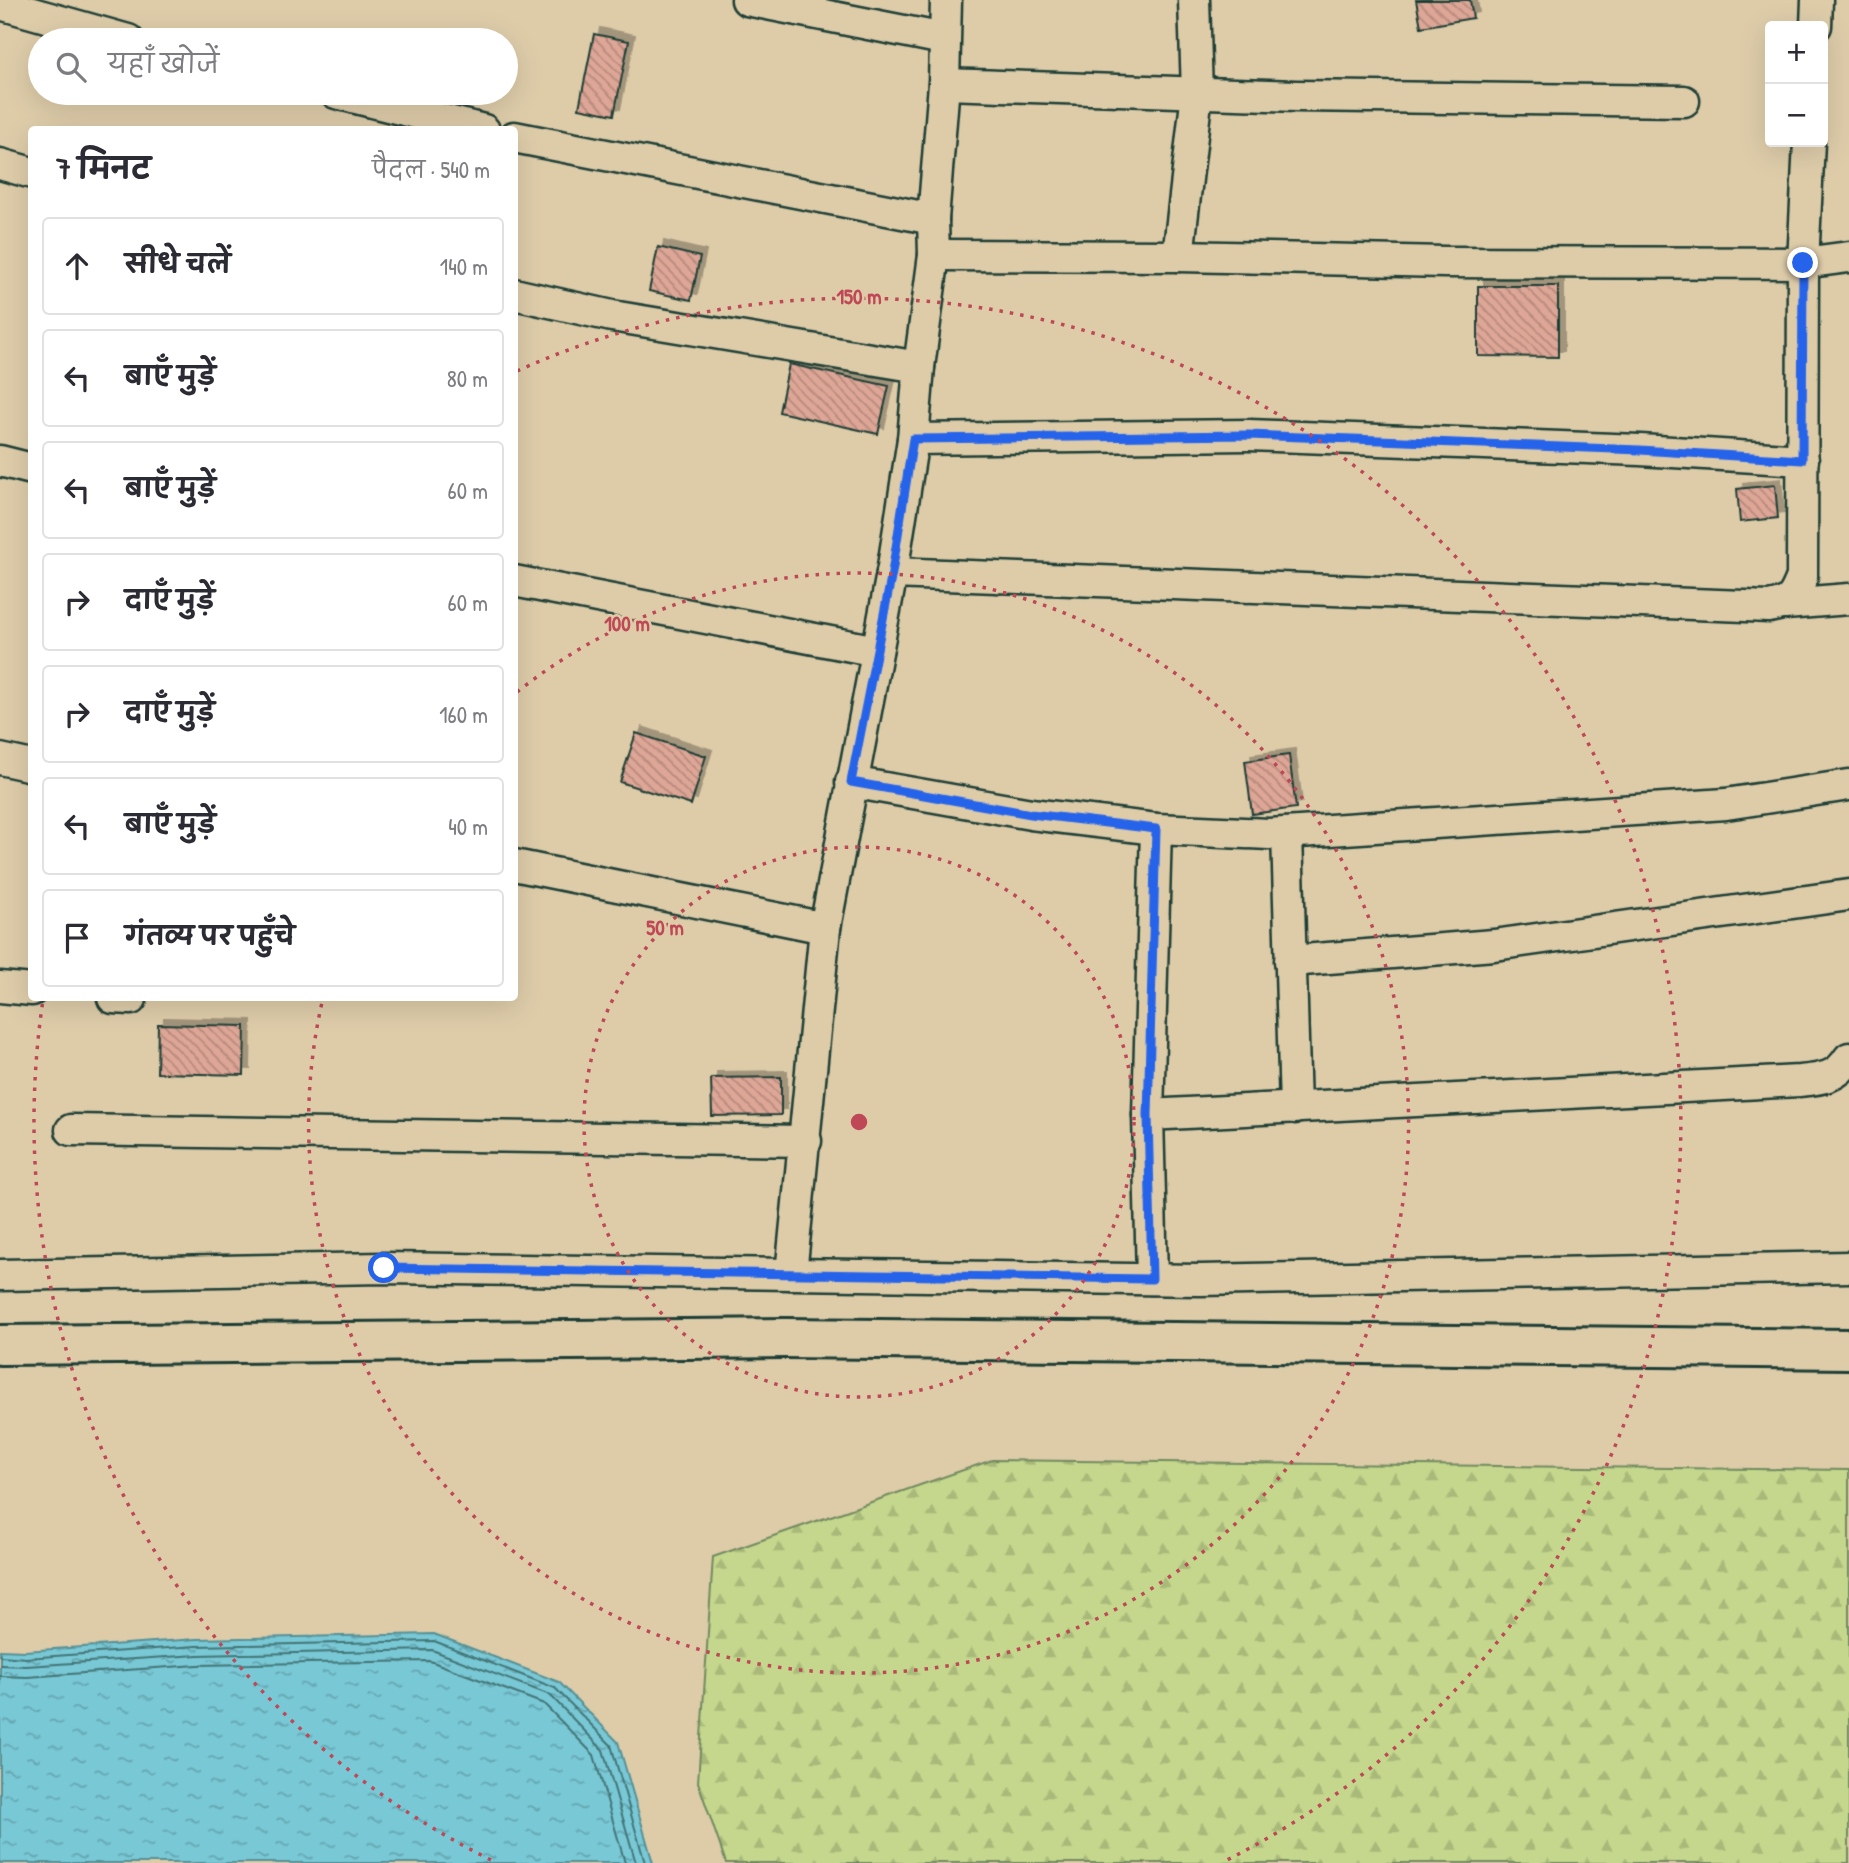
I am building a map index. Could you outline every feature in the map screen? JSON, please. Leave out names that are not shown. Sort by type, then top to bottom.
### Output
[{"type":"street","points":[[747,0],[944,39]]},
{"type":"street","points":[[790,1274],[806,1141],[825,928],[892,573],[913,439],[919,367],[934,255],[933,219],[944,84],[946,0]]},
{"type":"street","points":[[1178,256],[1197,93],[1194,0]]},
{"type":"street","points":[[1816,21],[1817,0]]},
{"type":"street","points":[[0,4],[85,28]]},
{"type":"street","points":[[944,84],[1197,93],[1684,101]]},
{"type":"street","points":[[385,105],[468,126]]},
{"type":"street","points":[[518,138],[933,219]]},
{"type":"street","points":[[1785,604],[1794,595],[1801,577],[1803,263],[1809,147]]},
{"type":"street","points":[[0,164],[28,172]]},
{"type":"street","points":[[934,255],[1178,256],[1445,262],[1803,263],[1849,257]]},
{"type":"street","points":[[518,295],[612,316],[919,367]]},
{"type":"street","points":[[913,439],[1249,435],[1640,450],[1802,460]]},
{"type":"street","points":[[0,461],[28,468]]},
{"type":"street","points":[[892,573],[1769,607],[1849,599]]},
{"type":"street","points":[[518,582],[877,651]]},
{"type":"street","points":[[0,759],[28,765]]},
{"type":"street","points":[[851,782],[1031,814],[1156,829],[1269,834],[1726,804],[1849,785]]},
{"type":"street","points":[[1152,1279],[1148,1115],[1156,829]]},
{"type":"street","points":[[1287,833],[1295,1108]]},
{"type":"street","points":[[518,866],[825,928]]},
{"type":"street","points":[[1290,961],[1494,945],[1849,895]]},
{"type":"street","points":[[0,987],[28,990]]},
{"type":"street","points":[[1148,1115],[1799,1081],[1834,1075],[1843,1068],[1849,1058]]},
{"type":"street","points":[[71,1130],[806,1141]]},
{"type":"street","points":[[0,1275],[384,1268],[1214,1280],[1849,1267]]},
{"type":"street","points":[[0,1345],[785,1338],[1849,1349]]},
{"type":"green space","points":[[992,1460],[1849,1470],[1849,1863],[726,1863],[698,1782],[713,1557]]},
{"type":"water","points":[[434,1634],[559,1682],[618,1742],[653,1863],[0,1863],[0,1650],[25,1651],[197,1639]]},
{"type":"building","points":[[1416,0],[1470,0],[1473,18],[1421,27]]},
{"type":"building","points":[[594,34],[629,41],[614,115],[579,108]]},
{"type":"building","points":[[658,247],[700,257],[691,300],[649,291]]},
{"type":"building","points":[[1478,286],[1558,286],[1558,357],[1478,356]]},
{"type":"building","points":[[789,364],[889,386],[878,434],[779,412]]},
{"type":"building","points":[[1775,485],[1778,518],[1740,522],[1737,489]]},
{"type":"building","points":[[636,733],[706,756],[691,805],[620,782]]},
{"type":"building","points":[[1289,755],[1296,808],[1252,814],[1245,761]]},
{"type":"building","points":[[158,1024],[245,1026],[244,1075],[157,1073]]},
{"type":"building","points":[[781,1077],[781,1115],[712,1116],[711,1078]]},
{"type":"route","points":[[384,1268],[1152,1279],[1148,1115],[1156,829],[1031,814],[851,782],[892,573],[913,439],[1249,435],[1640,450],[1802,460],[1803,263]]}]
